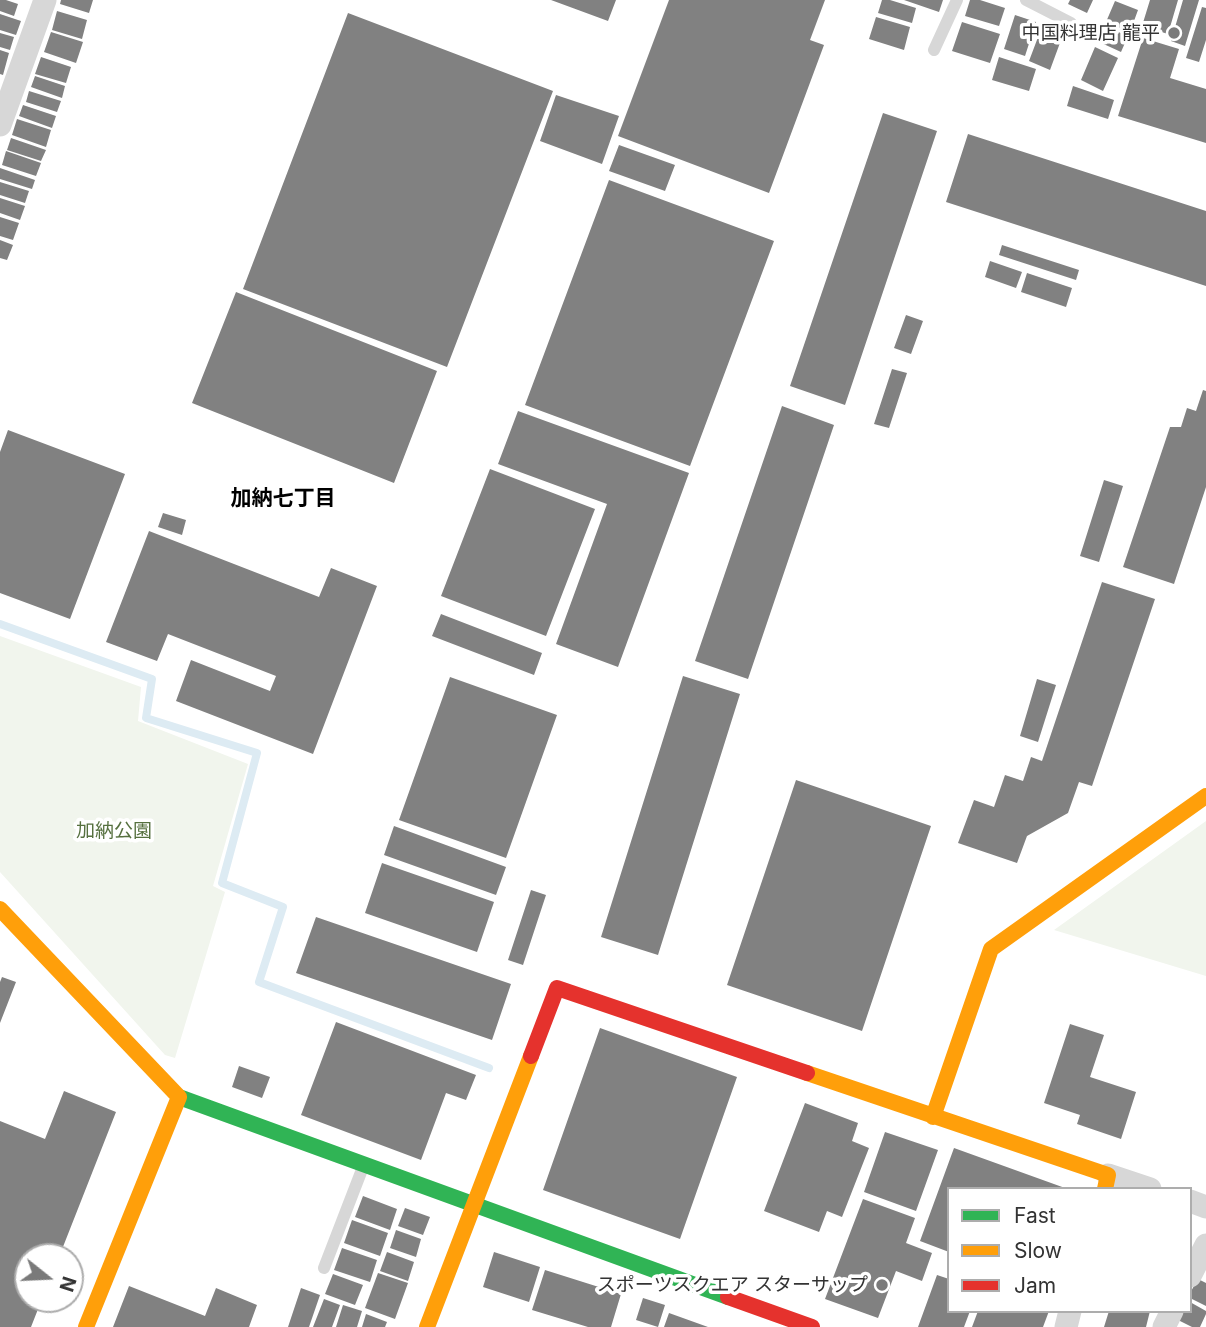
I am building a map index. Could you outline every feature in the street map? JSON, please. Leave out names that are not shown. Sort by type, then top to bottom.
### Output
[{"type":"street","points":[[0,125],[45,0]]},
{"type":"street","points":[[933,1117],[991,949],[1206,796]]},
{"type":"street","points":[[0,909],[179,1097],[812,1327]]},
{"type":"street","points":[[427,1327],[557,988],[933,1117],[1107,1182],[1138,1187]]},
{"type":"street","points":[[86,1327],[179,1097]]},
{"type":"street","points":[[1192,1272],[1206,1245]]},
{"type":"lane","points":[[934,50],[957,0]]},
{"type":"lane","points":[[1026,0],[1071,23]]},
{"type":"lane","points":[[324,1268],[364,1163]]},
{"type":"green space","name":"加納公園","points":[[0,636],[141,687],[138,721],[248,764],[213,886],[225,892],[175,1058],[165,1055],[0,872]]},
{"type":"green space","points":[[1206,821],[1206,976],[1054,930]]},
{"type":"building","points":[[0,0],[18,4],[14,16],[0,11]]},
{"type":"building","points":[[61,0],[93,0],[89,13],[60,4]]},
{"type":"building","points":[[551,0],[616,0],[608,21]]},
{"type":"building","points":[[669,0],[825,0],[810,40],[824,45],[769,193],[618,136]]},
{"type":"building","points":[[882,0],[916,8],[912,23],[878,13]]},
{"type":"building","points":[[904,0],[943,0],[939,12]]},
{"type":"building","points":[[970,0],[980,0],[1005,8],[999,26],[965,16]]},
{"type":"building","points":[[1070,0],[1093,0],[1087,13],[1068,4]]},
{"type":"building","points":[[1150,0],[1178,0],[1168,34],[1142,26]]},
{"type":"building","points":[[1183,0],[1199,0],[1185,46],[1171,41]]},
{"type":"building","points":[[1115,1],[1138,10],[1130,32],[1106,22]]},
{"type":"building","points":[[1202,7],[1206,8],[1206,40],[1199,62],[1186,58]]},
{"type":"building","points":[[57,11],[87,20],[82,39],[52,30]]},
{"type":"building","points":[[348,13],[553,91],[447,367],[243,289]]},
{"type":"building","points":[[0,14],[21,21],[16,35],[0,30]]},
{"type":"building","points":[[1015,15],[1036,22],[1025,56],[1004,49]]},
{"type":"building","points":[[876,17],[910,27],[904,50],[869,39]]},
{"type":"building","points":[[962,22],[1000,34],[990,63],[952,51]]},
{"type":"building","points":[[1043,24],[1064,32],[1050,70],[1029,61]]},
{"type":"building","points":[[1104,26],[1128,36],[1121,52],[1097,41]]},
{"type":"building","points":[[51,32],[83,42],[76,63],[44,52]]},
{"type":"building","points":[[0,33],[14,37],[10,50],[0,47]]},
{"type":"building","points":[[1143,38],[1179,49],[1170,78],[1206,89],[1206,143],[1118,116]]},
{"type":"building","points":[[1095,47],[1118,58],[1103,91],[1081,80]]},
{"type":"building","points":[[0,50],[9,53],[3,75],[0,74]]},
{"type":"building","points":[[41,57],[71,67],[66,83],[35,74]]},
{"type":"building","points":[[999,57],[1036,69],[1029,91],[992,80]]},
{"type":"building","points":[[35,76],[65,86],[62,98],[31,87]]},
{"type":"building","points":[[1073,86],[1114,100],[1108,119],[1067,106]]},
{"type":"building","points":[[29,91],[61,101],[57,112],[26,102]]},
{"type":"building","points":[[556,95],[619,116],[602,164],[540,141]]},
{"type":"building","points":[[23,105],[56,116],[52,128],[19,116]]},
{"type":"building","points":[[883,113],[937,131],[845,405],[790,386]]},
{"type":"building","points":[[17,119],[51,130],[46,147],[12,135]]},
{"type":"building","points":[[968,134],[1206,211],[1206,286],[946,202]]},
{"type":"building","points":[[11,138],[46,150],[41,161],[7,150]]},
{"type":"building","points":[[619,145],[675,165],[665,191],[609,171]]},
{"type":"building","points":[[6,151],[41,163],[36,176],[2,165]]},
{"type":"building","points":[[0,168],[35,180],[32,189],[0,179]]},
{"type":"building","points":[[609,180],[774,241],[690,466],[525,405]]},
{"type":"building","points":[[0,182],[29,191],[25,203],[0,195]]},
{"type":"building","points":[[0,198],[25,206],[20,220],[0,213]]},
{"type":"building","points":[[0,217],[19,223],[13,240],[0,236]]},
{"type":"building","points":[[0,240],[13,245],[7,260],[0,258]]},
{"type":"building","points":[[1002,245],[1079,270],[1076,280],[999,255]]},
{"type":"building","points":[[990,261],[1022,272],[1016,288],[985,277]]},
{"type":"building","points":[[1027,273],[1072,288],[1066,307],[1021,292]]},
{"type":"building","points":[[236,292],[437,371],[394,483],[192,403]]},
{"type":"building","points":[[906,315],[923,321],[911,354],[894,348]]},
{"type":"building","points":[[892,369],[907,373],[889,428],[874,424]]},
{"type":"building","points":[[1203,390],[1206,391],[1206,487],[1174,584],[1123,567],[1170,427],[1181,427],[1187,408],[1196,411]]},
{"type":"building","points":[[782,406],[834,425],[748,679],[695,661]]},
{"type":"building","points":[[518,411],[689,473],[618,667],[556,644],[607,504],[498,464]]},
{"type":"building","points":[[8,430],[125,474],[70,619],[0,593],[0,452]]},
{"type":"building","points":[[490,469],[595,509],[546,636],[441,596]]},
{"type":"building","points":[[1104,480],[1123,486],[1099,562],[1080,556]]},
{"type":"building","points":[[163,513],[186,520],[182,535],[158,527]]},
{"type":"building","points":[[149,531],[319,597],[331,568],[377,586],[313,754],[176,701],[191,660],[270,691],[276,676],[168,634],[157,661],[106,642]]},
{"type":"building","points":[[1102,582],[1155,599],[1092,786],[1079,782],[1068,813],[1027,836],[1017,863],[958,843],[974,800],[994,807],[1005,775],[1023,781],[1031,757],[1042,761]]},
{"type":"building","points":[[441,614],[542,653],[534,675],[432,636]]},
{"type":"building","points":[[683,676],[740,694],[658,955],[601,937]]},
{"type":"building","points":[[450,677],[557,715],[506,858],[399,820]]},
{"type":"building","points":[[1037,679],[1056,685],[1038,742],[1020,736]]},
{"type":"building","points":[[796,780],[931,826],[862,1031],[727,985]]},
{"type":"building","points":[[394,826],[506,867],[496,895],[384,855]]},
{"type":"building","points":[[382,863],[494,902],[477,952],[365,913]]},
{"type":"building","points":[[531,890],[546,895],[523,965],[508,960]]},
{"type":"building","points":[[316,917],[511,984],[492,1040],[296,973]]},
{"type":"building","points":[[2,977],[16,982],[0,1023],[0,982]]},
{"type":"building","points":[[336,1022],[476,1075],[466,1100],[446,1093],[421,1160],[301,1115]]},
{"type":"building","points":[[1070,1024],[1104,1035],[1090,1077],[1136,1092],[1121,1139],[1077,1124],[1080,1115],[1044,1103]]},
{"type":"building","points":[[600,1028],[737,1077],[680,1239],[543,1190]]},
{"type":"building","points":[[239,1066],[270,1077],[262,1098],[232,1087]]},
{"type":"building","points":[[64,1091],[116,1112],[65,1243],[14,1243],[14,1313],[36,1313],[31,1327],[0,1327],[0,1121],[45,1139]]},
{"type":"building","points":[[805,1103],[858,1123],[852,1141],[869,1148],[842,1217],[827,1211],[819,1232],[764,1211]]},
{"type":"building","points":[[885,1132],[938,1150],[916,1211],[864,1192]]},
{"type":"building","points":[[954,1148],[1062,1187],[947,1187],[947,1251],[920,1241]]},
{"type":"building","points":[[363,1196],[397,1209],[390,1230],[355,1217]]},
{"type":"building","points":[[863,1199],[915,1218],[906,1243],[932,1253],[922,1281],[896,1271],[878,1318],[825,1299]]},
{"type":"building","points":[[405,1208],[430,1217],[423,1235],[398,1226]]},
{"type":"building","points":[[352,1220],[388,1233],[380,1256],[344,1243]]},
{"type":"building","points":[[396,1230],[421,1239],[416,1257],[390,1248]]},
{"type":"building","points":[[342,1248],[377,1260],[370,1282],[334,1270]]},
{"type":"building","points":[[387,1252],[414,1262],[408,1281],[380,1271]]},
{"type":"building","points":[[494,1252],[540,1267],[529,1302],[483,1287]]},
{"type":"building","points":[[545,1270],[621,1294],[611,1327],[588,1327],[532,1310]]},
{"type":"building","points":[[378,1273],[408,1283],[395,1319],[365,1308]]},
{"type":"building","points":[[333,1274],[363,1285],[355,1305],[325,1294]]},
{"type":"building","points":[[937,1275],[947,1278],[947,1313],[969,1313],[964,1327],[918,1327]]},
{"type":"building","points":[[1198,1279],[1206,1283],[1206,1306],[1192,1299],[1192,1290]]},
{"type":"building","points":[[129,1286],[205,1316],[216,1288],[257,1305],[249,1327],[113,1327]]},
{"type":"building","points":[[301,1288],[320,1295],[309,1327],[288,1327]]},
{"type":"building","points":[[643,1298],[665,1305],[658,1327],[636,1320]]},
{"type":"building","points":[[324,1299],[340,1305],[332,1327],[313,1327]]},
{"type":"building","points":[[1192,1303],[1206,1311],[1200,1327],[1192,1327],[1176,1319],[1179,1313],[1192,1313]]},
{"type":"building","points":[[343,1305],[362,1311],[357,1327],[336,1327]]},
{"type":"building","points":[[669,1313],[708,1327],[664,1327]]},
{"type":"building","points":[[977,1313],[1048,1313],[1043,1327],[972,1327]]},
{"type":"building","points":[[1108,1313],[1150,1313],[1146,1327],[1104,1327]]},
{"type":"building","points":[[366,1314],[387,1322],[385,1327],[362,1327]]},
{"type":"waterway","points":[[0,624],[152,679],[146,718],[257,753],[222,883],[283,907],[259,982],[489,1068]]},
{"type":"traffic: fast","points":[[179,1097],[728,1297]]},
{"type":"traffic: slow","points":[[933,1117],[991,949],[1206,796]]},
{"type":"traffic: slow","points":[[0,909],[179,1097],[86,1327]]},
{"type":"traffic: slow","points":[[427,1327],[531,1056]]},
{"type":"traffic: slow","points":[[807,1073],[1108,1175],[1105,1187]]},
{"type":"traffic: jam","points":[[531,1056],[557,988],[807,1073]]},
{"type":"traffic: jam","points":[[728,1297],[812,1327]]},
{"type":"place","name":"中国料理店 龍平","points":[[1174,33]]},
{"type":"place","name":"スポーツスクエア スターサップ","points":[[882,1285]]},
{"type":"district","name":"加納七丁目","points":[[283,499]]}]
